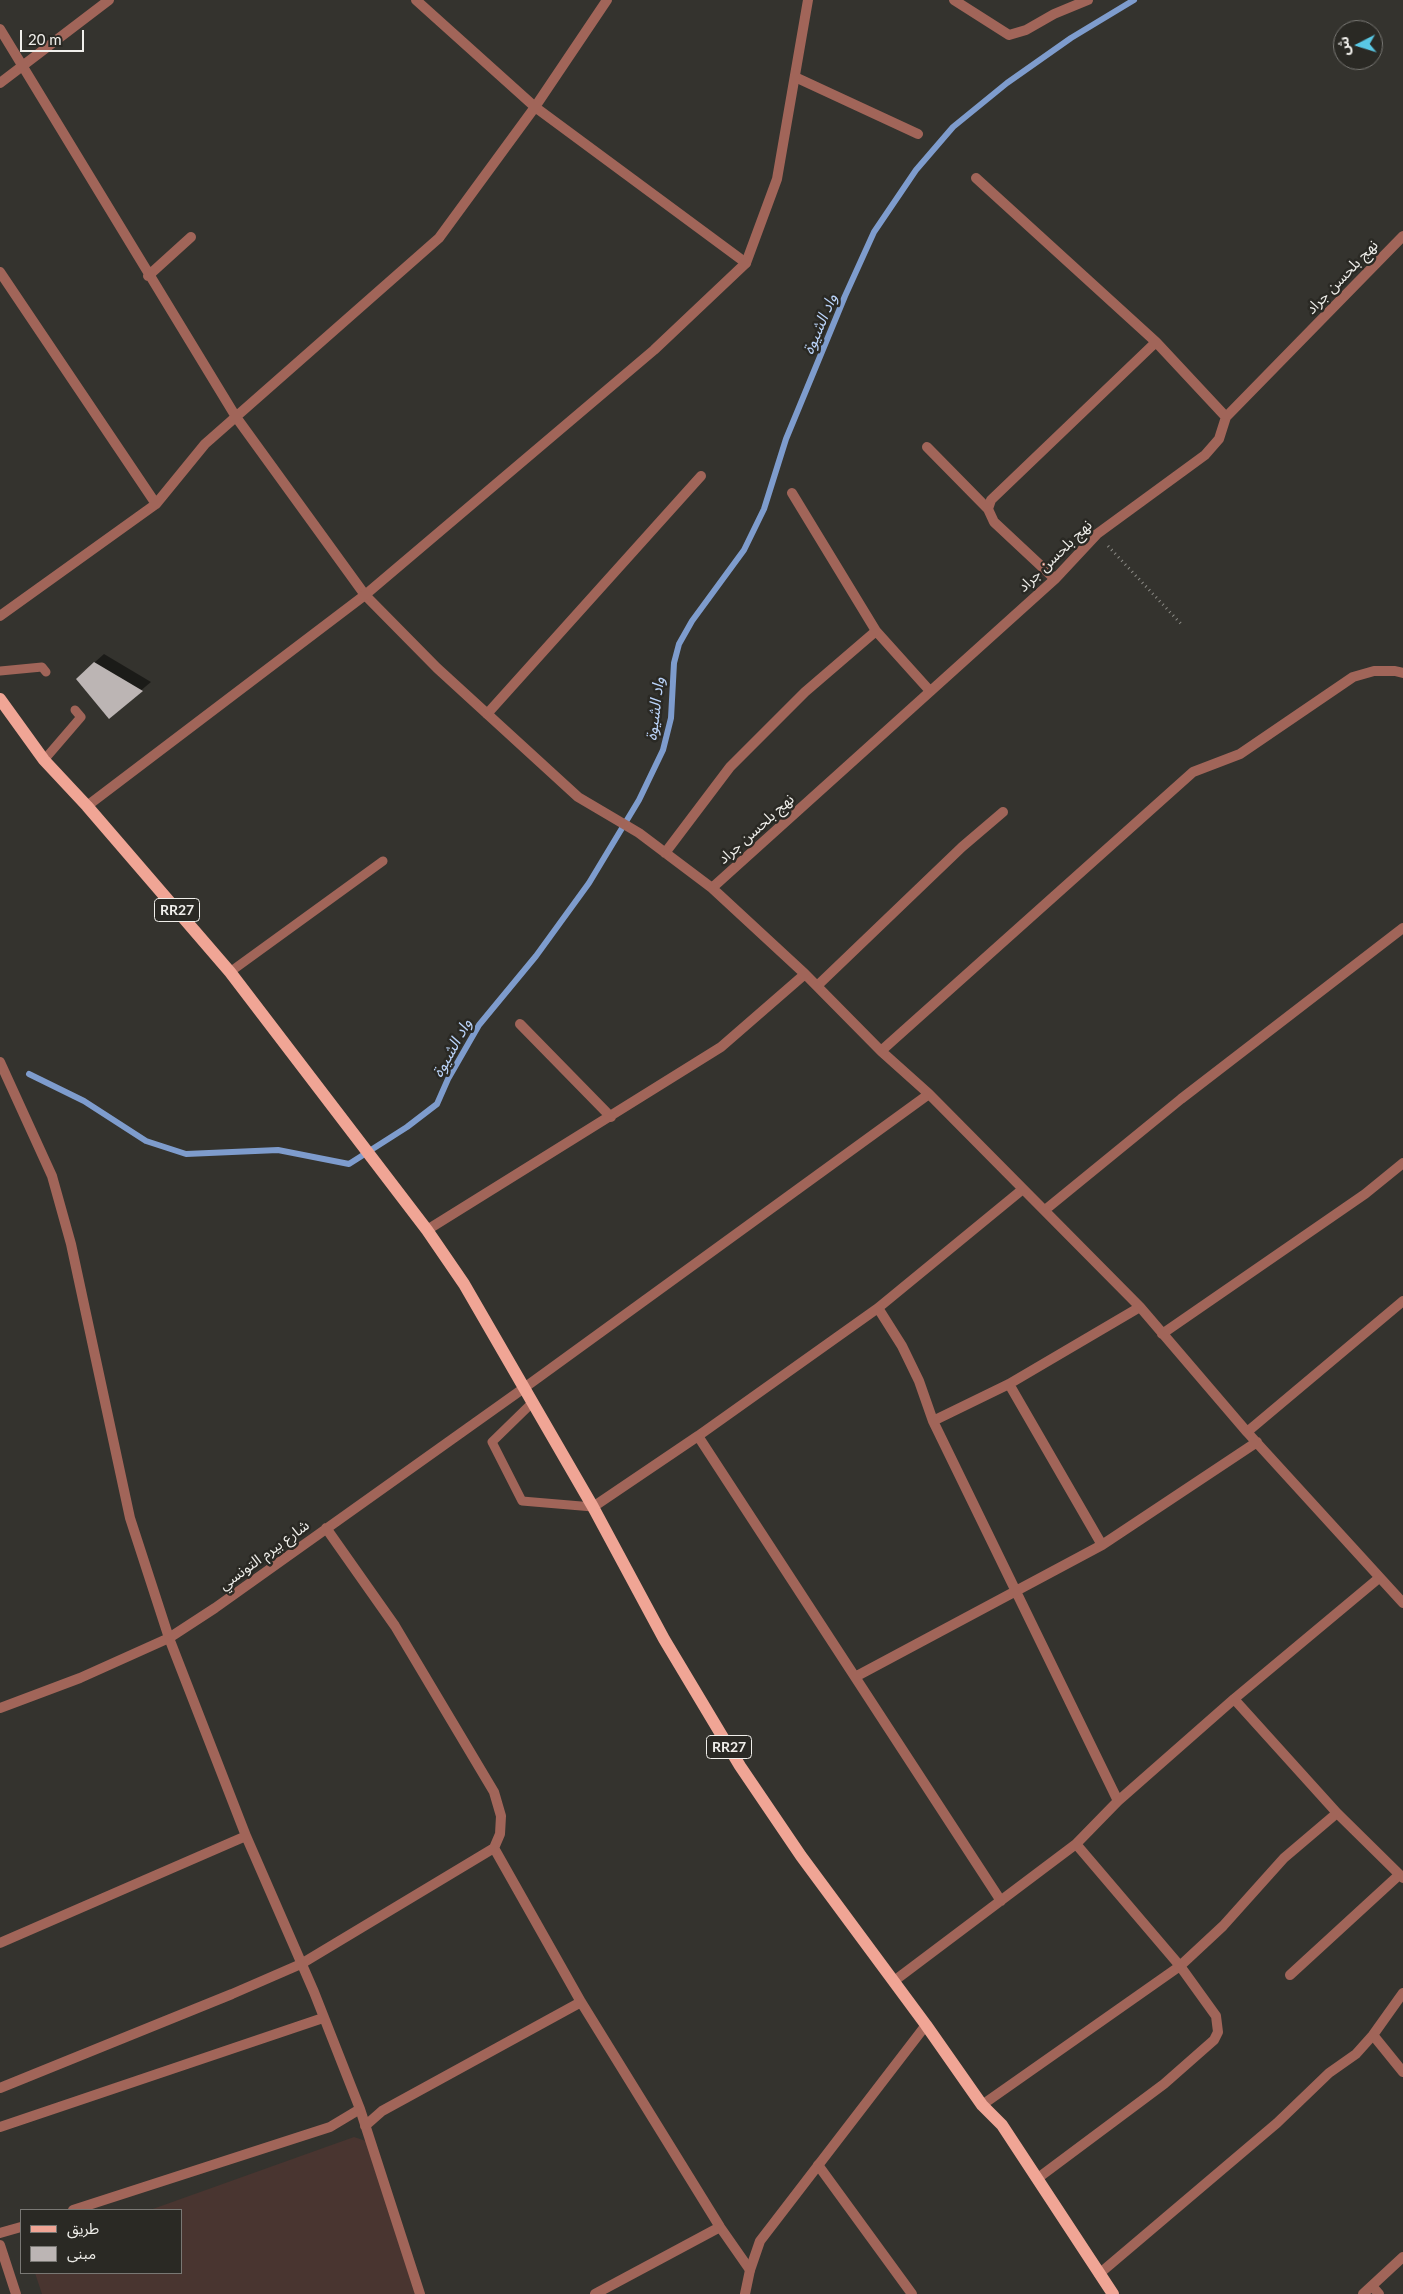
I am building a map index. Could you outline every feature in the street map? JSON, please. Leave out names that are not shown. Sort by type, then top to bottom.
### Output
[{"type":"main road","name":"RR27","points":[[0,699],[44,760],[87,806],[230,972],[427,1230],[464,1284],[533,1402],[664,1639],[740,1766],[801,1856],[926,2025],[982,2105],[1002,2125],[1113,2294]]},
{"type":"street","points":[[0,83],[108,0]]},
{"type":"street","points":[[416,0],[535,107],[746,263]]},
{"type":"street","points":[[0,616],[156,504],[205,444],[439,238],[535,107],[607,0]]},
{"type":"street","points":[[87,806],[365,595],[654,350],[746,263],[777,180],[808,0]]},
{"type":"street","points":[[954,0],[1009,35],[1026,30],[1054,14],[1088,0]]},
{"type":"street","points":[[0,29],[148,276],[236,418],[365,595],[400,633],[578,797],[639,833],[712,888],[805,974],[881,1051],[929,1094],[1140,1307],[1247,1432],[1403,1603]]},
{"type":"street","points":[[795,76],[918,134]]},
{"type":"street","points":[[976,178],[1156,342],[1226,417]]},
{"type":"street","name":"نهج بلحسن جراد","points":[[712,888],[1055,579],[1097,534],[1205,455],[1219,439],[1226,417],[1403,236]]},
{"type":"street","points":[[148,276],[191,237]]},
{"type":"street","points":[[0,272],[156,504]]},
{"type":"street","points":[[988,509],[991,500],[1156,342]]},
{"type":"street","points":[[927,448],[988,509],[994,522],[1055,579]]},
{"type":"street","points":[[487,714],[701,476]]},
{"type":"street","points":[[792,493],[876,631],[930,691]]},
{"type":"street","points":[[665,853],[730,767],[804,692],[876,631]]},
{"type":"street","points":[[881,1051],[1194,772],[1240,754],[1353,677],[1374,671],[1396,671],[1403,674]]},
{"type":"street","points":[[817,986],[962,847],[1003,812]]},
{"type":"street","points":[[1045,1210],[1181,1099],[1403,928]]},
{"type":"street","points":[[427,1230],[721,1047],[805,974]]},
{"type":"street","points":[[520,1024],[611,1117]]},
{"type":"street","points":[[0,1062],[52,1176],[71,1244],[130,1518],[170,1638],[246,1836],[360,2108],[420,2294]]},
{"type":"street","name":"شارع بيرم التونسي","points":[[0,1708],[80,1678],[170,1638],[524,1388],[929,1094]]},
{"type":"street","points":[[1162,1334],[1365,1194],[1403,1163]]},
{"type":"street","points":[[592,1508],[698,1436],[878,1308],[1023,1189]]},
{"type":"street","points":[[1247,1432],[1403,1302]]},
{"type":"street","points":[[933,1421],[1009,1384],[1140,1307]]},
{"type":"street","points":[[878,1308],[902,1346],[919,1381],[933,1421],[1118,1801]]},
{"type":"street","points":[[1009,1384],[1102,1545]]},
{"type":"street","points":[[698,1436],[1001,1901]]},
{"type":"street","points":[[855,1677],[1102,1545],[1257,1442]]},
{"type":"street","points":[[0,2088],[126,2035],[232,1994],[300,1964],[494,1848],[500,1834],[501,1816],[494,1792],[395,1626],[326,1528]]},
{"type":"street","points":[[894,1981],[1076,1844],[1118,1801],[1234,1699],[1379,1578]]},
{"type":"street","points":[[1234,1699],[1337,1813],[1401,1876],[1290,1976]]},
{"type":"street","points":[[982,2105],[1180,1966],[1223,1926],[1284,1858],[1337,1813]]},
{"type":"street","points":[[0,1943],[246,1836]]},
{"type":"street","points":[[1038,2178],[1164,2084],[1214,2040],[1218,2032],[1216,2016],[1180,1966],[1076,1844]]},
{"type":"street","points":[[494,1848],[581,2002],[720,2227],[750,2270]]},
{"type":"street","points":[[1099,2274],[1277,2123],[1329,2073],[1356,2054],[1373,2035],[1403,1993]]},
{"type":"street","points":[[365,2126],[382,2111],[581,2002]]},
{"type":"street","points":[[0,2127],[323,2018]]},
{"type":"street","points":[[746,2294],[750,2270],[760,2241],[926,2025]]},
{"type":"street","points":[[1373,2035],[1403,2072]]},
{"type":"street","points":[[76,2209],[330,2127],[360,2108]]},
{"type":"street","points":[[818,2165],[912,2294]]},
{"type":"street","points":[[0,2233],[20,2227]]},
{"type":"street","points":[[595,2294],[720,2227]]},
{"type":"street","points":[[0,2245],[16,2294]]},
{"type":"street","points":[[1363,2294],[1403,2257]]},
{"type":"street","points":[[1372,2286],[1379,2294]]},
{"type":"lane","points":[[0,671],[42,667],[46,672]]},
{"type":"lane","points":[[44,760],[81,717],[75,710]]},
{"type":"lane","points":[[230,972],[383,861]]},
{"type":"lane","points":[[533,1402],[492,1442],[522,1501],[592,1508]]},
{"type":"path","points":[[1097,534],[1183,626]]},
{"type":"shaded area","points":[[354,2137],[369,2142],[417,2294],[42,2294],[35,2274],[182,2274],[182,2209],[153,2209]]},
{"type":"building","points":[[94,662],[143,691],[109,719],[76,679]]},
{"type":"waterway","name":"واد الشيوة","points":[[29,1074],[84,1101],[146,1141],[186,1154],[278,1150],[349,1164],[407,1127],[437,1104],[448,1079],[479,1025],[536,956],[589,883],[639,800],[663,750],[671,718],[674,663],[679,644],[692,621],[744,550],[764,509],[786,439],[845,296],[874,232],[916,170],[953,127],[1007,83],[1071,38],[1134,0]]}]
